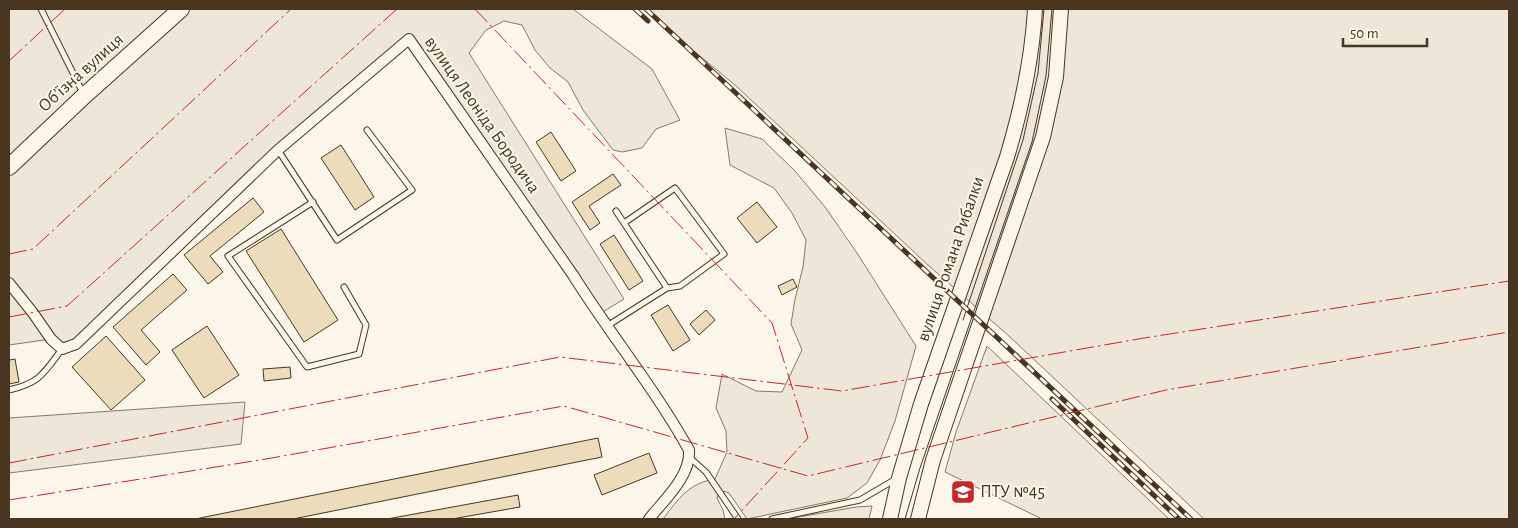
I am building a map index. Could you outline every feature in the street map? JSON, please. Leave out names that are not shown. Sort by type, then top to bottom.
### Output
[{"type":"main road","name":"Обʼїзна вулиця","points":[[9,167],[84,96],[181,9]]},
{"type":"main road","name":"вулиця Романа Рибалки","points":[[890,519],[899,478],[921,404],[1017,122],[1030,64],[1034,9]]},
{"type":"main road","points":[[918,519],[933,460],[1043,137],[1056,77],[1061,9]]},
{"type":"street","name":"вулиця Леоніда Бородича","points":[[62,348],[76,344],[278,150],[409,39],[683,439],[689,450],[690,457]]},
{"type":"street","points":[[9,283],[51,339],[62,348]]},
{"type":"street","points":[[649,519],[683,475],[690,457]]},
{"type":"lane","points":[[41,9],[84,96]]},
{"type":"lane","points":[[278,150],[337,240],[412,190],[367,130]]},
{"type":"lane","points":[[606,326],[666,288],[680,286],[724,254],[676,188],[624,223]]},
{"type":"lane","points":[[313,202],[228,256],[307,367],[359,354],[366,325],[344,287]]},
{"type":"lane","points":[[616,211],[666,288]]},
{"type":"lane","points":[[9,390],[26,386],[42,375],[62,348]]},
{"type":"lane","points":[[690,457],[706,472],[738,519]]},
{"type":"lane","points":[[772,519],[860,500],[899,478]]},
{"type":"shaded area","points":[[9,9],[573,9],[652,69],[680,120],[656,129],[642,148],[622,152],[613,150],[583,110],[568,82],[550,68],[535,50],[522,25],[504,21],[486,30],[469,53],[624,299],[598,315],[410,39],[278,150],[76,344],[62,349],[51,339],[9,345]]},
{"type":"shaded area","points":[[643,9],[1509,9],[1509,519],[1204,519],[1010,337],[928,265],[735,85]]},
{"type":"shaded area","points":[[725,128],[762,139],[795,171],[825,207],[857,253],[916,346],[895,421],[880,460],[867,483],[847,498],[747,519],[729,493],[720,490],[717,498],[725,519],[663,519],[679,499],[691,488],[715,479],[727,452],[726,431],[716,408],[722,374],[756,391],[782,392],[802,350],[791,324],[803,267],[806,240],[792,213],[774,188],[730,165]]},
{"type":"shaded area","points":[[987,346],[1169,519],[1042,519],[945,472],[956,432]]},
{"type":"shaded area","points":[[245,402],[241,444],[9,473],[9,418]]},
{"type":"shaded area","points":[[872,506],[869,519],[787,519],[856,507]]},
{"type":"building","points":[[551,132],[576,171],[561,181],[536,142]]},
{"type":"building","points":[[341,145],[374,197],[355,210],[321,158]]},
{"type":"building","points":[[613,174],[621,185],[589,206],[600,223],[590,230],[572,202]]},
{"type":"building","points":[[253,198],[264,212],[210,256],[223,272],[208,284],[184,255]]},
{"type":"building","points":[[757,202],[777,227],[757,243],[737,218]]},
{"type":"building","points":[[281,229],[338,320],[304,342],[246,251]]},
{"type":"building","points":[[614,235],[643,281],[629,290],[600,244]]},
{"type":"building","points":[[173,274],[187,290],[141,330],[160,352],[146,365],[113,327]]},
{"type":"building","points":[[793,279],[797,287],[782,295],[778,286]]},
{"type":"building","points":[[668,305],[690,340],[673,351],[651,315]]},
{"type":"building","points":[[706,310],[715,320],[699,335],[690,324]]},
{"type":"building","points":[[207,326],[239,375],[204,398],[172,350]]},
{"type":"building","points":[[106,336],[145,380],[111,410],[72,367]]},
{"type":"building","points":[[15,359],[19,382],[9,384],[9,360]]},
{"type":"building","points":[[290,367],[291,378],[264,381],[263,369]]},
{"type":"building","points":[[598,438],[602,457],[293,519],[195,519]]},
{"type":"building","points":[[649,453],[657,473],[602,495],[594,475]]},
{"type":"building","points":[[518,495],[520,507],[452,519],[387,519]]},
{"type":"tram line","points":[[963,320],[1023,140],[1038,73],[1044,9]]},
{"type":"tram line","points":[[905,519],[920,468],[1032,142],[1046,76],[1052,9]]},
{"type":"railway","points":[[635,9],[648,21]]},
{"type":"railway","points":[[646,9],[1191,519]]},
{"type":"railway","points":[[1052,399],[1179,519]]},
{"type":"power","points":[[9,61],[65,9]]},
{"type":"power","points":[[9,254],[33,249],[291,9]]},
{"type":"power","points":[[9,317],[67,306],[397,9]]},
{"type":"power","points":[[475,9],[772,323],[808,438],[734,519]]},
{"type":"power","points":[[9,463],[560,357],[842,391],[1144,338],[1509,281]]},
{"type":"power","points":[[9,500],[266,459],[564,406],[808,476],[1166,390],[1509,332]]},
{"type":"place","name":"ПТУ №45","points":[[963,492]]}]
